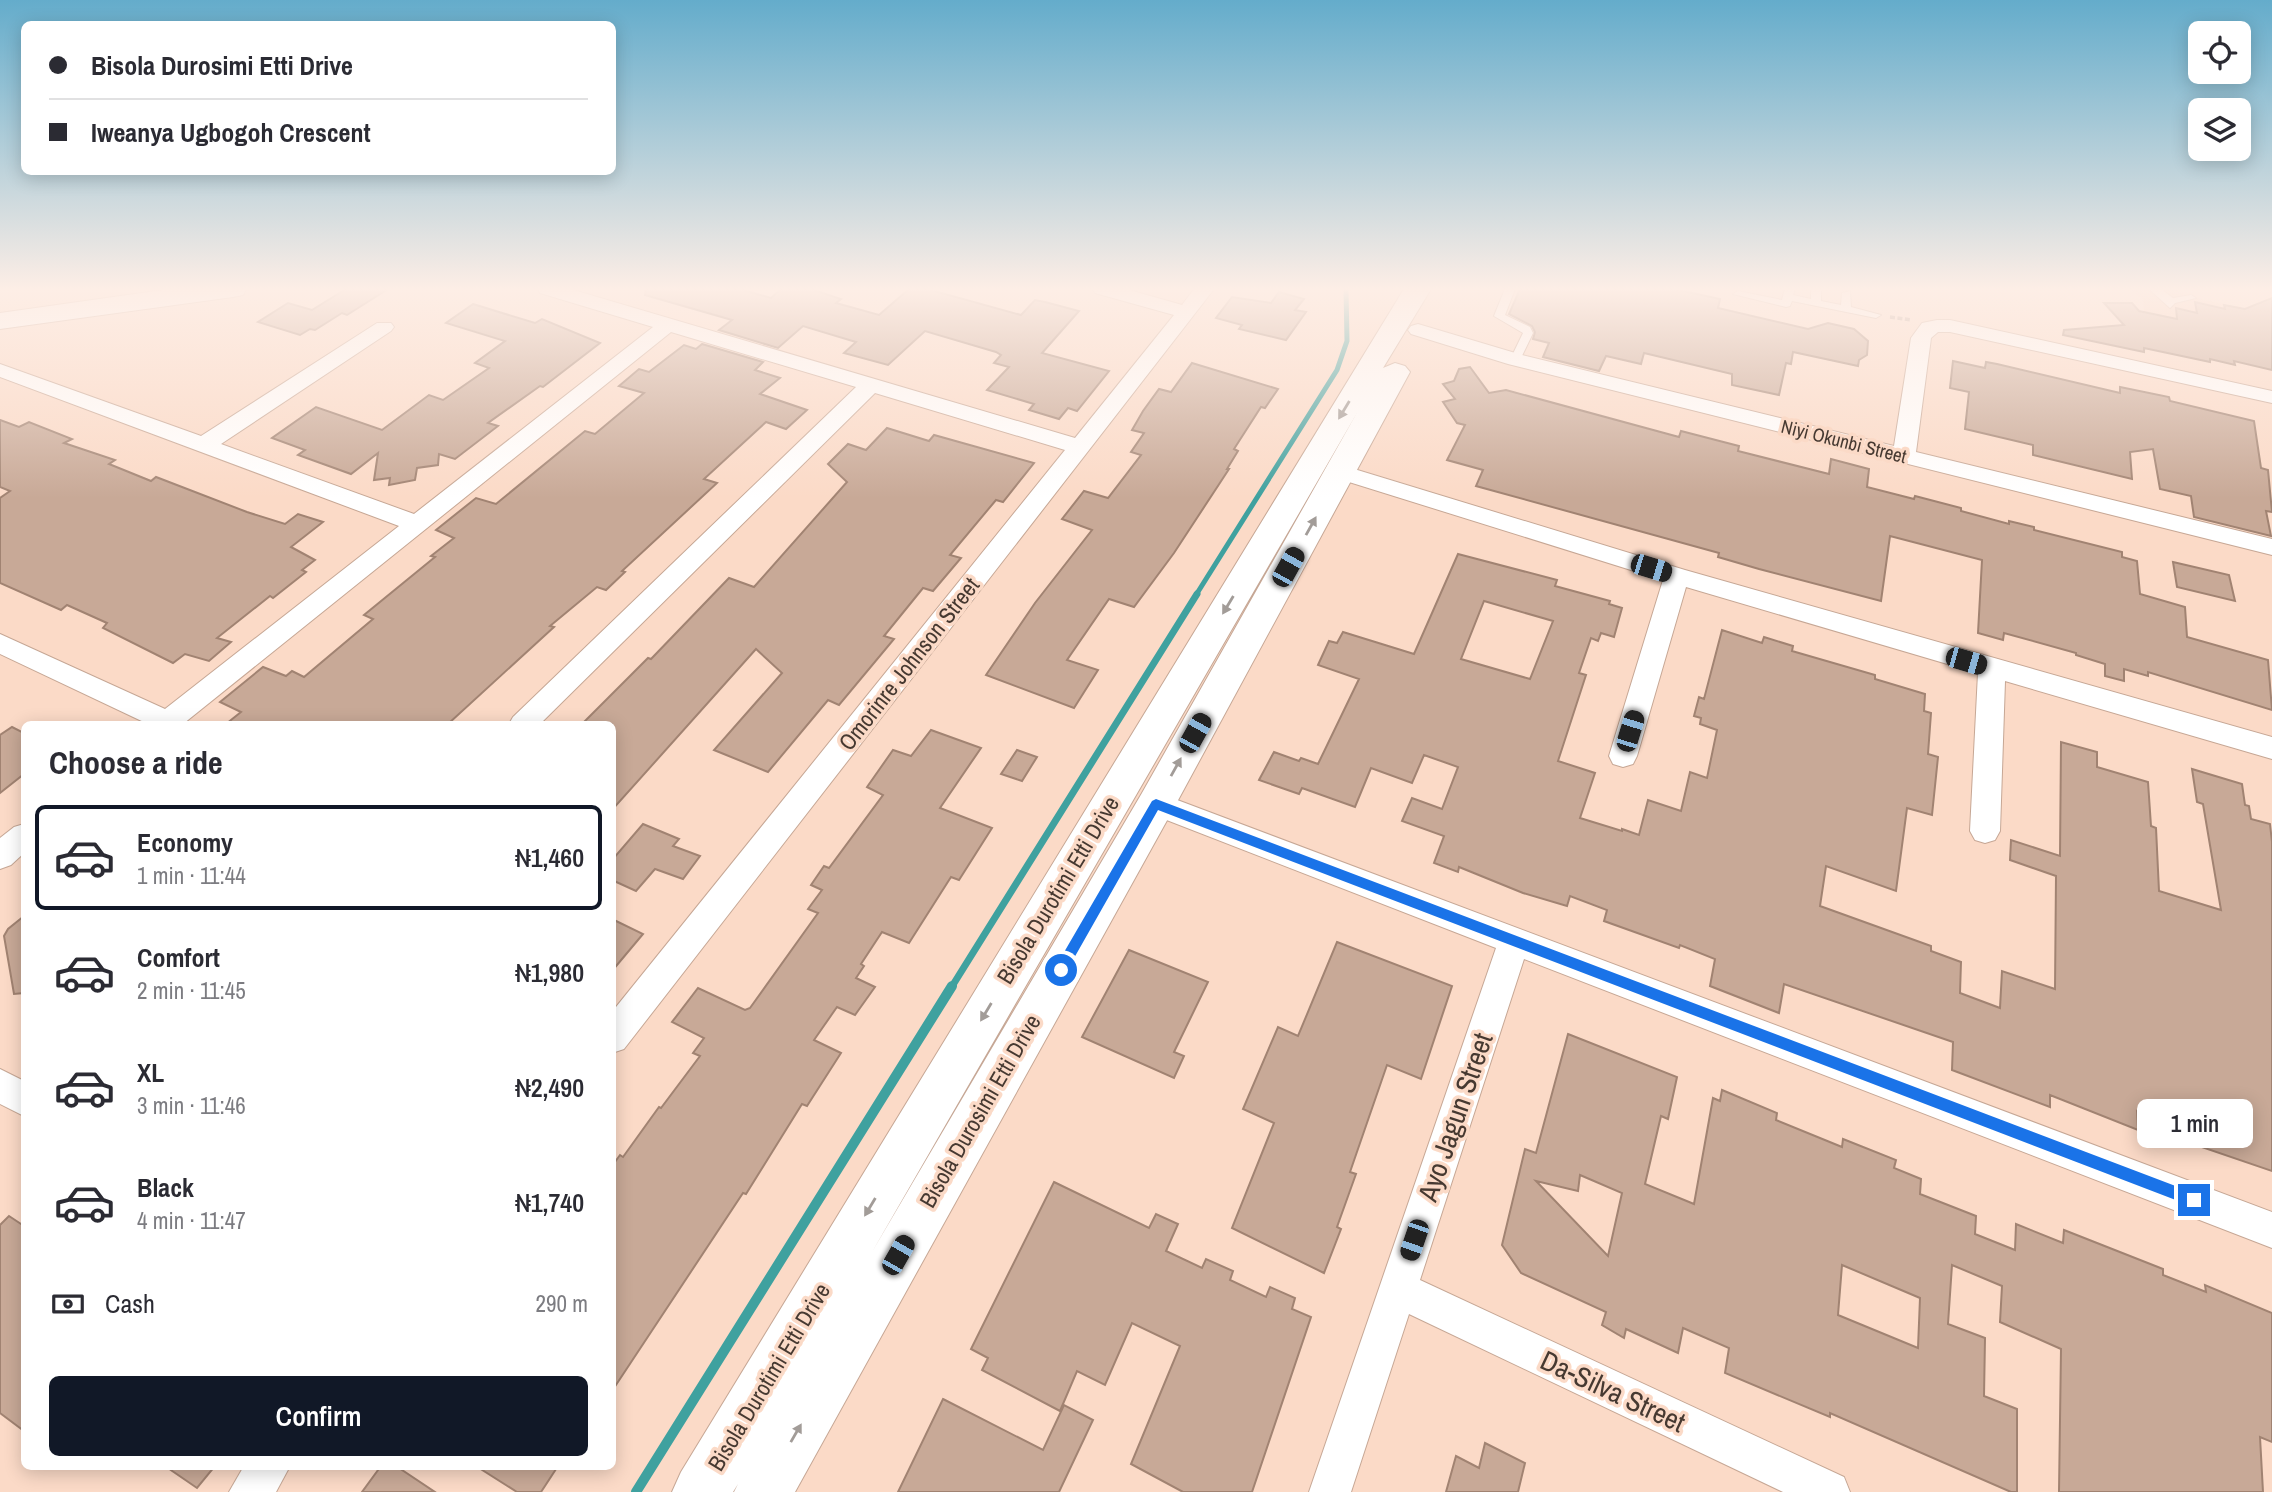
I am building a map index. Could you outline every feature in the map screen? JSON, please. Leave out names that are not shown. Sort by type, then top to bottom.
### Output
[{"type":"main road","name":"Bisola Durotimi Etti Drive","points":[[701,1492],[1374,359]]},
{"type":"main road","name":"Bisola Durosimi Etti Drive","points":[[762,1492],[1156,804],[1402,359]]},
{"type":"street","points":[[203,445],[335,359]]},
{"type":"street","points":[[169,721],[626,359]]},
{"type":"street","points":[[784,359],[1081,447]]},
{"type":"street","name":"Omorinre Johnson Street","points":[[616,1033],[1150,359]]},
{"type":"street","name":"Niyi Okunbi Street","points":[[1511,359],[2272,547]]},
{"type":"street","points":[[1904,456],[1918,359]]},
{"type":"street","points":[[2092,359],[2272,397]]},
{"type":"street","points":[[0,370],[417,524]]},
{"type":"street","points":[[526,721],[872,384]]},
{"type":"street","points":[[1341,472],[1677,576],[2272,748]]},
{"type":"street","points":[[1623,757],[1677,576]]},
{"type":"street","points":[[0,643],[162,721]]},
{"type":"street","points":[[1985,831],[1992,668]]},
{"type":"street","points":[[1156,804],[2272,1230]]},
{"type":"street","points":[[0,856],[21,838]]},
{"type":"street","name":"Ayo Jagun Street","points":[[1330,1492],[1514,941]]},
{"type":"street","points":[[0,1085],[21,1098]]},
{"type":"street","name":"Da-Silva Street","points":[[1397,1289],[1829,1492]]},
{"type":"street","points":[[250,1492],[267,1470]]},
{"type":"building","points":[[481,359],[580,359],[543,387],[540,386],[488,423],[498,426],[455,459],[439,454],[438,465],[417,468],[415,480],[389,485],[390,478],[374,480],[378,453],[351,474],[298,455],[305,450],[272,438],[316,407],[382,430],[429,395],[443,400],[489,368],[475,363]]},
{"type":"building","points":[[666,359],[752,359],[763,362],[755,370],[780,378],[760,394],[807,410],[786,429],[766,422],[704,479],[717,483],[622,571],[625,572],[606,590],[597,587],[550,626],[554,627],[451,721],[230,721],[241,712],[220,702],[263,667],[286,676],[292,671],[304,677],[373,619],[364,615],[454,538],[436,530],[476,498],[496,504],[585,431],[595,434],[644,393],[619,386],[639,369],[649,372]]},
{"type":"building","points":[[865,359],[895,359],[888,365]]},
{"type":"building","points":[[998,359],[1063,359],[1109,371],[1077,411],[1068,408],[1059,419],[1029,410],[1034,404],[987,390],[1009,367],[994,363]]},
{"type":"building","points":[[1550,359],[1605,359],[1599,371]]},
{"type":"building","points":[[1617,359],[1642,359],[1641,364]]},
{"type":"building","points":[[1668,359],[1792,359],[1791,364],[1786,363],[1779,395],[1732,385],[1732,374]]},
{"type":"building","points":[[1824,359],[1861,359],[1858,366]]},
{"type":"building","points":[[2194,359],[2272,359],[2272,370],[2234,361],[2235,365],[2210,359],[2210,362]]},
{"type":"building","points":[[1953,361],[1985,368],[1986,362],[1997,364],[2120,393],[2120,387],[2169,397],[2170,401],[2254,421],[2261,468],[2268,470],[2272,512],[2266,511],[2271,536],[2194,517],[2191,496],[2160,489],[2153,449],[2130,452],[2132,479],[2033,455],[2033,445],[1965,429],[1969,392],[1950,388]]},
{"type":"building","points":[[1192,363],[1278,389],[1265,408],[1261,407],[1234,449],[1238,451],[1229,469],[1174,553],[1134,607],[1109,599],[1067,660],[1098,670],[1074,708],[986,675],[1035,603],[1092,530],[1062,519],[1084,491],[1108,498],[1141,455],[1131,452],[1144,433],[1132,430],[1143,411],[1159,389],[1171,392]]},
{"type":"building","points":[[1470,367],[1489,393],[1506,390],[1679,437],[1681,431],[1739,446],[1738,451],[1829,474],[1831,459],[1869,469],[1867,487],[1914,499],[1915,496],[2009,524],[2009,521],[2034,527],[2034,530],[2122,552],[2122,557],[2137,561],[2140,594],[2185,607],[2187,637],[2268,660],[2272,710],[2148,672],[2148,676],[2124,669],[2124,681],[2105,676],[2105,664],[2076,653],[2004,633],[2003,640],[1978,633],[1982,560],[1890,536],[1881,601],[1759,569],[1718,557],[1719,553],[1476,486],[1483,470],[1447,460],[1465,425],[1457,423],[1443,402],[1455,399],[1443,384],[1454,381],[1459,369]]},
{"type":"building","points":[[0,420],[19,427],[29,422],[72,439],[64,443],[115,460],[109,464],[151,481],[156,477],[285,524],[298,514],[323,522],[291,547],[315,560],[302,570],[306,572],[273,598],[270,596],[217,638],[231,642],[209,661],[185,654],[173,663],[103,628],[107,623],[67,605],[61,610],[0,583],[0,498],[10,491],[0,487]]},
{"type":"building","points":[[887,428],[929,441],[934,435],[1034,463],[1003,502],[996,500],[950,555],[961,558],[933,591],[923,588],[884,636],[894,639],[839,705],[828,700],[768,772],[714,750],[782,673],[756,649],[616,806],[616,721],[585,721],[648,658],[651,659],[729,578],[754,587],[847,482],[828,464],[848,444],[866,450]]},
{"type":"building","points":[[1458,554],[1557,580],[1555,586],[1610,601],[1609,604],[1622,608],[1614,637],[1601,633],[1598,641],[1591,638],[1579,673],[1586,675],[1558,761],[1595,773],[1580,818],[1639,835],[1648,800],[1681,811],[1690,772],[1707,778],[1717,730],[1700,724],[1701,718],[1694,716],[1699,697],[1704,699],[1722,630],[1762,643],[1764,637],[1793,646],[1792,651],[1875,675],[1875,679],[1925,694],[1924,711],[1931,713],[1928,754],[1938,757],[1932,815],[1907,808],[1896,891],[1826,866],[1820,906],[1931,946],[1931,951],[1961,962],[1960,993],[2000,1008],[2002,971],[2055,989],[2056,876],[2010,860],[2011,840],[2060,856],[2061,742],[2097,752],[2097,767],[2148,782],[2151,826],[2156,828],[2159,891],[2221,910],[2203,804],[2197,802],[2192,769],[2242,784],[2245,805],[2249,806],[2251,819],[2270,824],[2272,842],[2272,1171],[2190,1143],[2188,1130],[2137,1111],[2138,1130],[2050,1095],[2050,1107],[1952,1070],[1953,1042],[1784,984],[1779,1013],[1710,986],[1715,959],[1604,921],[1607,910],[1570,896],[1567,906],[1523,893],[1459,867],[1458,872],[1434,863],[1444,836],[1402,821],[1412,798],[1442,809],[1458,767],[1424,755],[1412,783],[1371,768],[1355,807],[1302,788],[1299,794],[1259,780],[1274,752],[1299,761],[1301,758],[1318,764],[1359,679],[1318,665],[1329,641],[1337,643],[1343,632],[1414,654]],"holes":[[[1484,601],[1553,621],[1530,679],[1461,659]]]},
{"type":"building","points":[[2173,562],[2229,575],[2235,601],[2177,587]]},
{"type":"building","points":[[12,727],[21,732],[21,776],[0,793],[0,735]]},
{"type":"building","points":[[931,730],[981,748],[940,808],[992,828],[959,880],[951,877],[909,943],[882,932],[861,964],[864,966],[856,978],[875,987],[855,1015],[837,1007],[814,1040],[841,1053],[807,1106],[802,1104],[746,1194],[743,1193],[616,1385],[616,1160],[620,1155],[623,1157],[700,1056],[693,1053],[704,1038],[672,1022],[698,988],[745,1010],[750,1008],[818,913],[808,909],[822,890],[811,885],[824,866],[829,868],[883,795],[867,787],[893,750],[911,756]]},
{"type":"building","points":[[1017,750],[1037,757],[1022,781],[1001,774]]},
{"type":"building","points":[[643,824],[679,839],[673,846],[700,856],[683,879],[655,869],[636,891],[616,882],[616,855]]},
{"type":"building","points":[[21,918],[21,993],[14,994],[4,936]]},
{"type":"building","points":[[616,921],[643,934],[616,966]]},
{"type":"building","points":[[1337,942],[1452,986],[1421,1079],[1387,1065],[1350,1172],[1356,1174],[1337,1227],[1341,1229],[1324,1273],[1232,1228],[1274,1123],[1243,1109],[1278,1027],[1298,1036]]},
{"type":"building","points":[[1129,950],[1208,982],[1174,1052],[1184,1056],[1174,1078],[1082,1037]]},
{"type":"building","points":[[1568,1034],[1677,1077],[1668,1119],[1661,1116],[1645,1184],[1694,1204],[1713,1098],[1720,1101],[1722,1090],[1777,1113],[1776,1120],[1842,1147],[1843,1139],[1896,1160],[1894,1168],[1921,1179],[1920,1194],[1976,1216],[1975,1234],[2015,1250],[2016,1224],[2063,1243],[2064,1230],[2163,1269],[2163,1275],[2206,1292],[2205,1285],[2272,1313],[2272,1442],[2260,1437],[2263,1492],[2059,1492],[2061,1349],[2000,1322],[2002,1286],[1952,1265],[1948,1324],[1985,1338],[1984,1396],[2017,1409],[2017,1492],[2011,1492],[1830,1413],[1830,1417],[1725,1373],[1729,1348],[1683,1328],[1678,1353],[1626,1329],[1624,1338],[1602,1325],[1606,1312],[1521,1273],[1502,1245],[1525,1149],[1536,1153]],"holes":[[[1580,1175],[1622,1193],[1608,1256],[1536,1181],[1578,1191]],[[1842,1265],[1920,1298],[1918,1348],[1838,1315]]]},
{"type":"building","points":[[1054,1182],[1149,1228],[1156,1214],[1178,1224],[1166,1251],[1202,1268],[1206,1259],[1233,1271],[1230,1280],[1266,1297],[1270,1287],[1295,1298],[1292,1309],[1311,1317],[1252,1492],[1183,1492],[1131,1464],[1180,1346],[1132,1323],[1105,1385],[1077,1371],[1060,1411],[982,1370],[988,1358],[971,1349]]},
{"type":"building","points":[[9,1216],[21,1224],[21,1429],[0,1413],[0,1225]]},
{"type":"building","points":[[943,1399],[1043,1450],[1064,1405],[1093,1420],[1059,1492],[898,1492]]},
{"type":"building","points":[[1485,1443],[1525,1463],[1518,1492],[1446,1492],[1456,1456],[1479,1468]]},
{"type":"building","points":[[171,1470],[212,1470],[197,1488]]},
{"type":"building","points":[[378,1470],[402,1470],[435,1492],[362,1492]]},
{"type":"building","points":[[482,1470],[555,1470],[541,1492],[517,1492]]},
{"type":"waterway","points":[[1196,595],[1337,370],[1341,359]]},
{"type":"waterway","points":[[951,988],[1197,594]]},
{"type":"waterway","points":[[636,1492],[952,986]]},
{"type":"route","points":[[1061,970],[1156,804],[2194,1200]]}]
